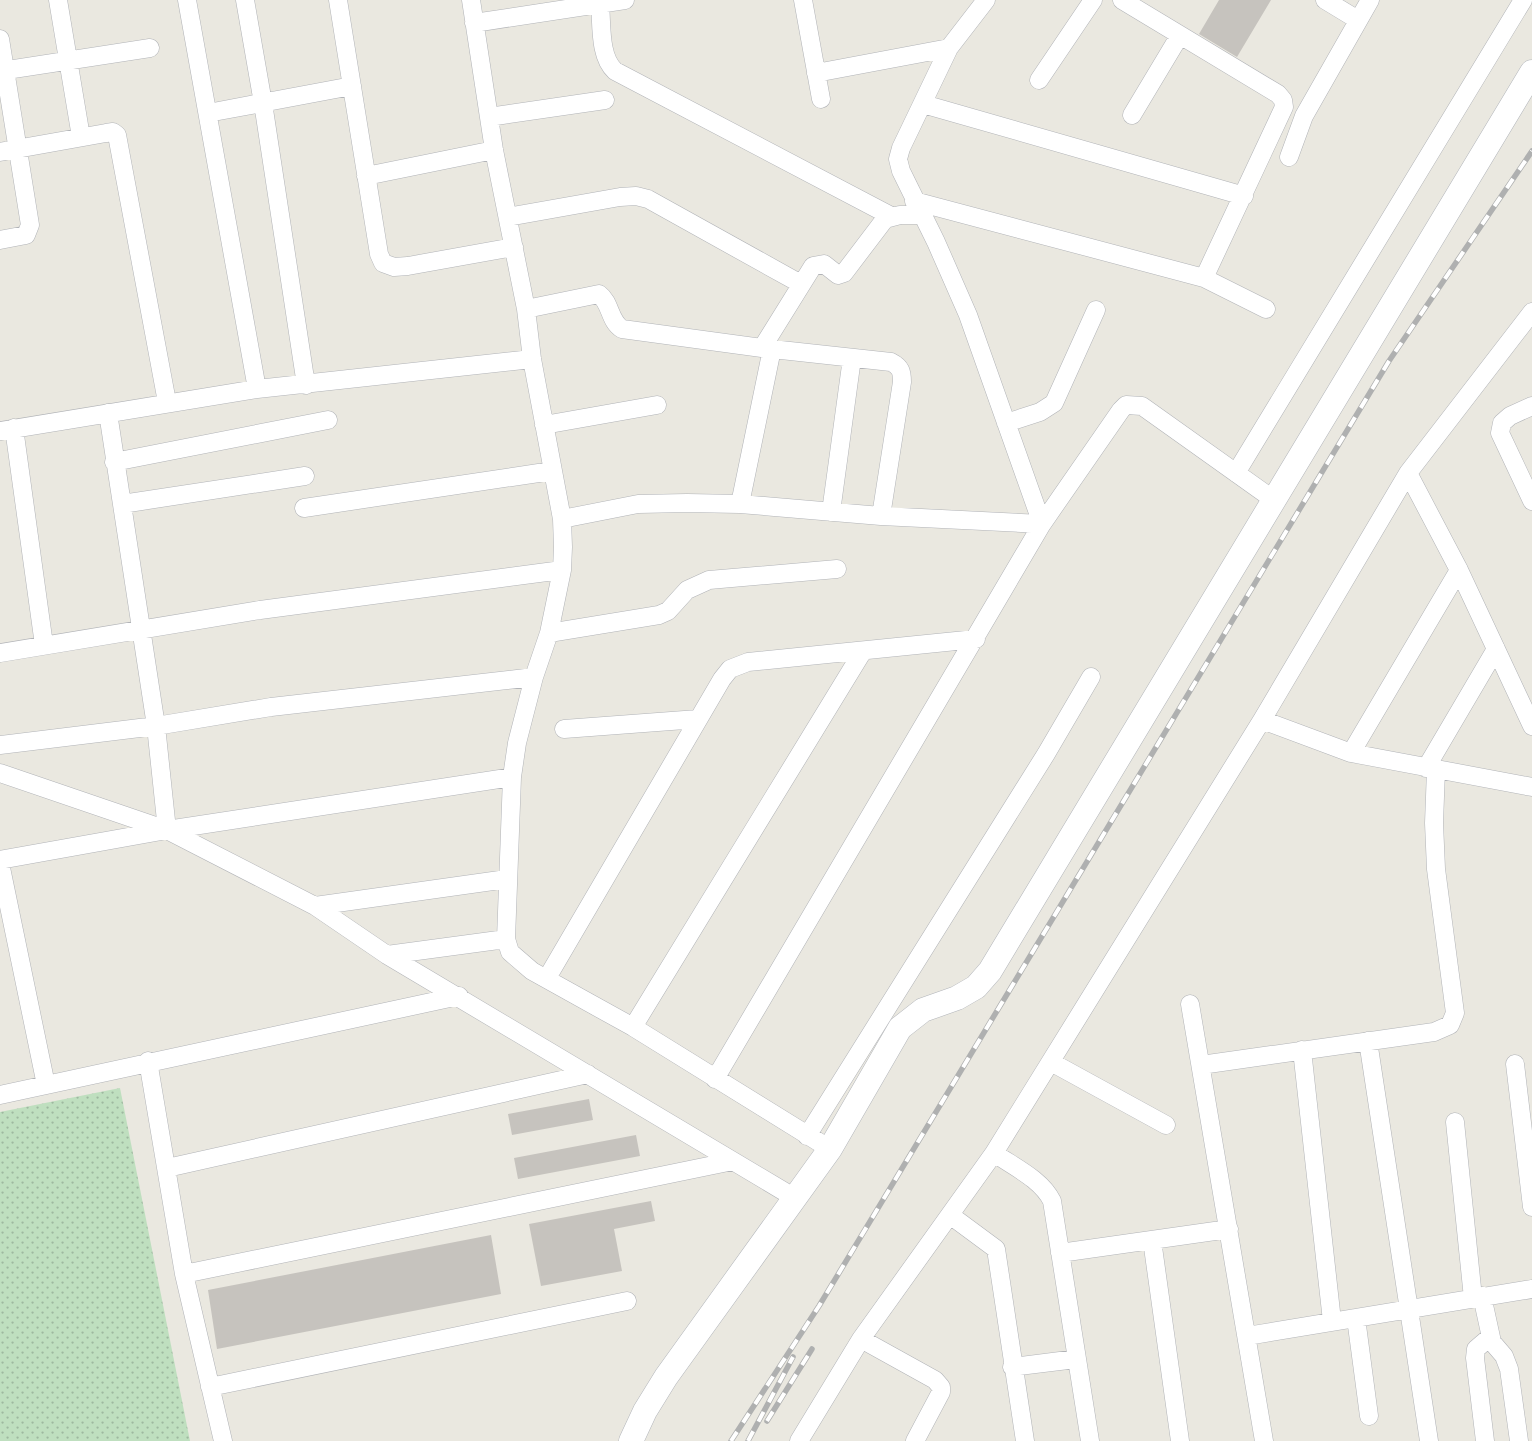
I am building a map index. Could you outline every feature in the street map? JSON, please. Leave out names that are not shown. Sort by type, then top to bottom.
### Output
[{"type":"street","points":[[58,0],[81,138]]},
{"type":"street","points":[[187,0],[257,389]]},
{"type":"street","points":[[245,0],[263,103],[306,385]]},
{"type":"street","points":[[338,0],[379,254],[383,263],[394,267],[514,247]]},
{"type":"street","points":[[471,0],[494,150],[526,309],[532,359],[562,519],[562,570],[549,633],[534,677],[512,777],[506,939],[510,952],[522,965],[633,1027],[830,1150]]},
{"type":"street","points":[[474,23],[625,0]]},
{"type":"street","points":[[803,0],[821,99]]},
{"type":"street","points":[[986,0],[948,48],[901,148],[898,159],[918,208],[968,315],[1042,524]]},
{"type":"street","points":[[1039,80],[1092,0]]},
{"type":"street","points":[[1122,0],[1278,94],[1283,100],[1284,107],[1204,278]]},
{"type":"street","points":[[1325,0],[1358,20]]},
{"type":"street","points":[[1289,157],[1304,116],[1370,0]]},
{"type":"street","points":[[1236,473],[1523,0]]},
{"type":"street","points":[[600,4],[604,52],[608,64],[615,71],[891,216]]},
{"type":"street","points":[[1132,115],[1180,35]]},
{"type":"street","points":[[0,39],[8,150],[30,225],[26,235],[0,240]]},
{"type":"street","points":[[2,71],[150,48]]},
{"type":"street","points":[[816,73],[948,48]]},
{"type":"street","points":[[631,1441],[645,1411],[666,1376],[830,1150],[900,1028],[923,1010],[957,998],[976,988],[990,971],[1532,72]]},
{"type":"street","points":[[208,113],[352,86]]},
{"type":"street","points":[[489,116],[605,100]]},
{"type":"street","points":[[923,104],[1244,196]]},
{"type":"street","points":[[8,150],[114,132],[117,135],[167,402]]},
{"type":"street","points":[[366,176],[494,150]]},
{"type":"street","points":[[508,217],[620,197],[642,197],[661,204],[801,284]]},
{"type":"street","points":[[740,504],[767,348],[810,269],[818,263],[824,264],[838,275],[844,274],[880,224],[891,216],[918,208],[1204,278],[1266,309]]},
{"type":"street","points":[[526,309],[599,294],[603,297],[614,322],[622,329],[892,362],[898,365],[902,372],[881,516]]},
{"type":"street","points":[[1006,423],[1040,412],[1054,402],[1096,310]]},
{"type":"street","points":[[799,1441],[861,1339],[994,1153],[1262,720],[1408,474],[1532,312]]},
{"type":"street","points":[[831,512],[852,358]]},
{"type":"street","points":[[44,645],[7,430],[167,402],[257,389],[532,359]]},
{"type":"street","points":[[544,425],[656,405]]},
{"type":"street","points":[[715,1079],[976,640],[1042,524],[1126,405],[1142,406],[1274,500]]},
{"type":"street","points":[[1532,406],[1510,416],[1502,423],[1500,433],[1532,501]]},
{"type":"street","points":[[108,413],[156,726],[166,830]]},
{"type":"street","points":[[114,462],[328,420]]},
{"type":"street","points":[[304,508],[552,471]]},
{"type":"street","points":[[1408,474],[1459,570],[1532,726]]},
{"type":"street","points":[[122,504],[305,476]]},
{"type":"street","points":[[562,519],[638,504],[740,504],[881,516],[1042,524]]},
{"type":"street","points":[[549,633],[659,615],[668,611],[687,590],[709,580],[837,569]]},
{"type":"street","points":[[0,653],[260,610],[562,570]]},
{"type":"street","points":[[1351,753],[1459,570]]},
{"type":"street","points":[[547,978],[698,718],[730,669],[738,664],[976,640]]},
{"type":"street","points":[[1201,1065],[1434,1032],[1450,1025],[1455,1013],[1436,861],[1431,769],[1496,649]]},
{"type":"street","points":[[633,1027],[864,651]]},
{"type":"street","points":[[0,745],[156,726],[271,707],[534,677]]},
{"type":"street","points":[[807,1136],[1041,762],[1091,677]]},
{"type":"street","points":[[564,729],[698,718]]},
{"type":"street","points":[[1262,720],[1351,753],[1532,788]]},
{"type":"street","points":[[0,773],[166,830],[315,906],[387,955],[459,996],[795,1198]]},
{"type":"street","points":[[46,1085],[0,861],[166,830],[512,777]]},
{"type":"street","points":[[315,906],[507,879]]},
{"type":"street","points":[[387,955],[506,939]]},
{"type":"street","points":[[0,1095],[459,996]]},
{"type":"street","points":[[1190,1004],[1264,1441]]},
{"type":"street","points":[[1368,1041],[1429,1441]]},
{"type":"street","points":[[1302,1050],[1332,1321]]},
{"type":"street","points":[[148,1062],[184,1274],[223,1441]]},
{"type":"street","points":[[1051,1062],[1166,1124]]},
{"type":"street","points":[[1515,1064],[1532,1207]]},
{"type":"street","points":[[167,1168],[588,1074]]},
{"type":"street","points":[[1455,1122],[1478,1297],[1490,1337],[1509,1369],[1519,1441]]},
{"type":"street","points":[[994,1153],[1048,1192],[1055,1210],[1076,1359],[1090,1441]]},
{"type":"street","points":[[184,1274],[733,1160]]},
{"type":"street","points":[[950,1214],[996,1249],[1012,1367],[1025,1441]]},
{"type":"street","points":[[1060,1253],[1229,1229]]},
{"type":"street","points":[[1152,1240],[1180,1441]]},
{"type":"street","points":[[1247,1336],[1532,1289]]},
{"type":"street","points":[[210,1387],[627,1301]]},
{"type":"street","points":[[1356,1318],[1369,1416]]},
{"type":"street","points":[[1485,1441],[1475,1358],[1476,1349],[1490,1337]]},
{"type":"street","points":[[861,1339],[936,1380],[941,1387],[941,1392],[915,1441]]},
{"type":"street","points":[[1012,1367],[1076,1359]]},
{"type":"green space","points":[[120,1088],[190,1441],[0,1441],[0,1112]]},
{"type":"building","points":[[1219,0],[1271,0],[1237,57],[1199,34]]},
{"type":"building","points":[[589,1099],[593,1120],[512,1135],[508,1114]]},
{"type":"building","points":[[636,1135],[640,1156],[518,1179],[514,1158]]},
{"type":"building","points":[[651,1201],[655,1221],[614,1229],[622,1271],[541,1286],[529,1224]]},
{"type":"building","points":[[491,1235],[501,1294],[217,1349],[208,1290]]},
{"type":"railway","points":[[731,1441],[819,1306],[1389,361],[1532,151]]},
{"type":"railway","points":[[767,1421],[812,1349]]},
{"type":"railway","points":[[748,1441],[793,1357]]}]
